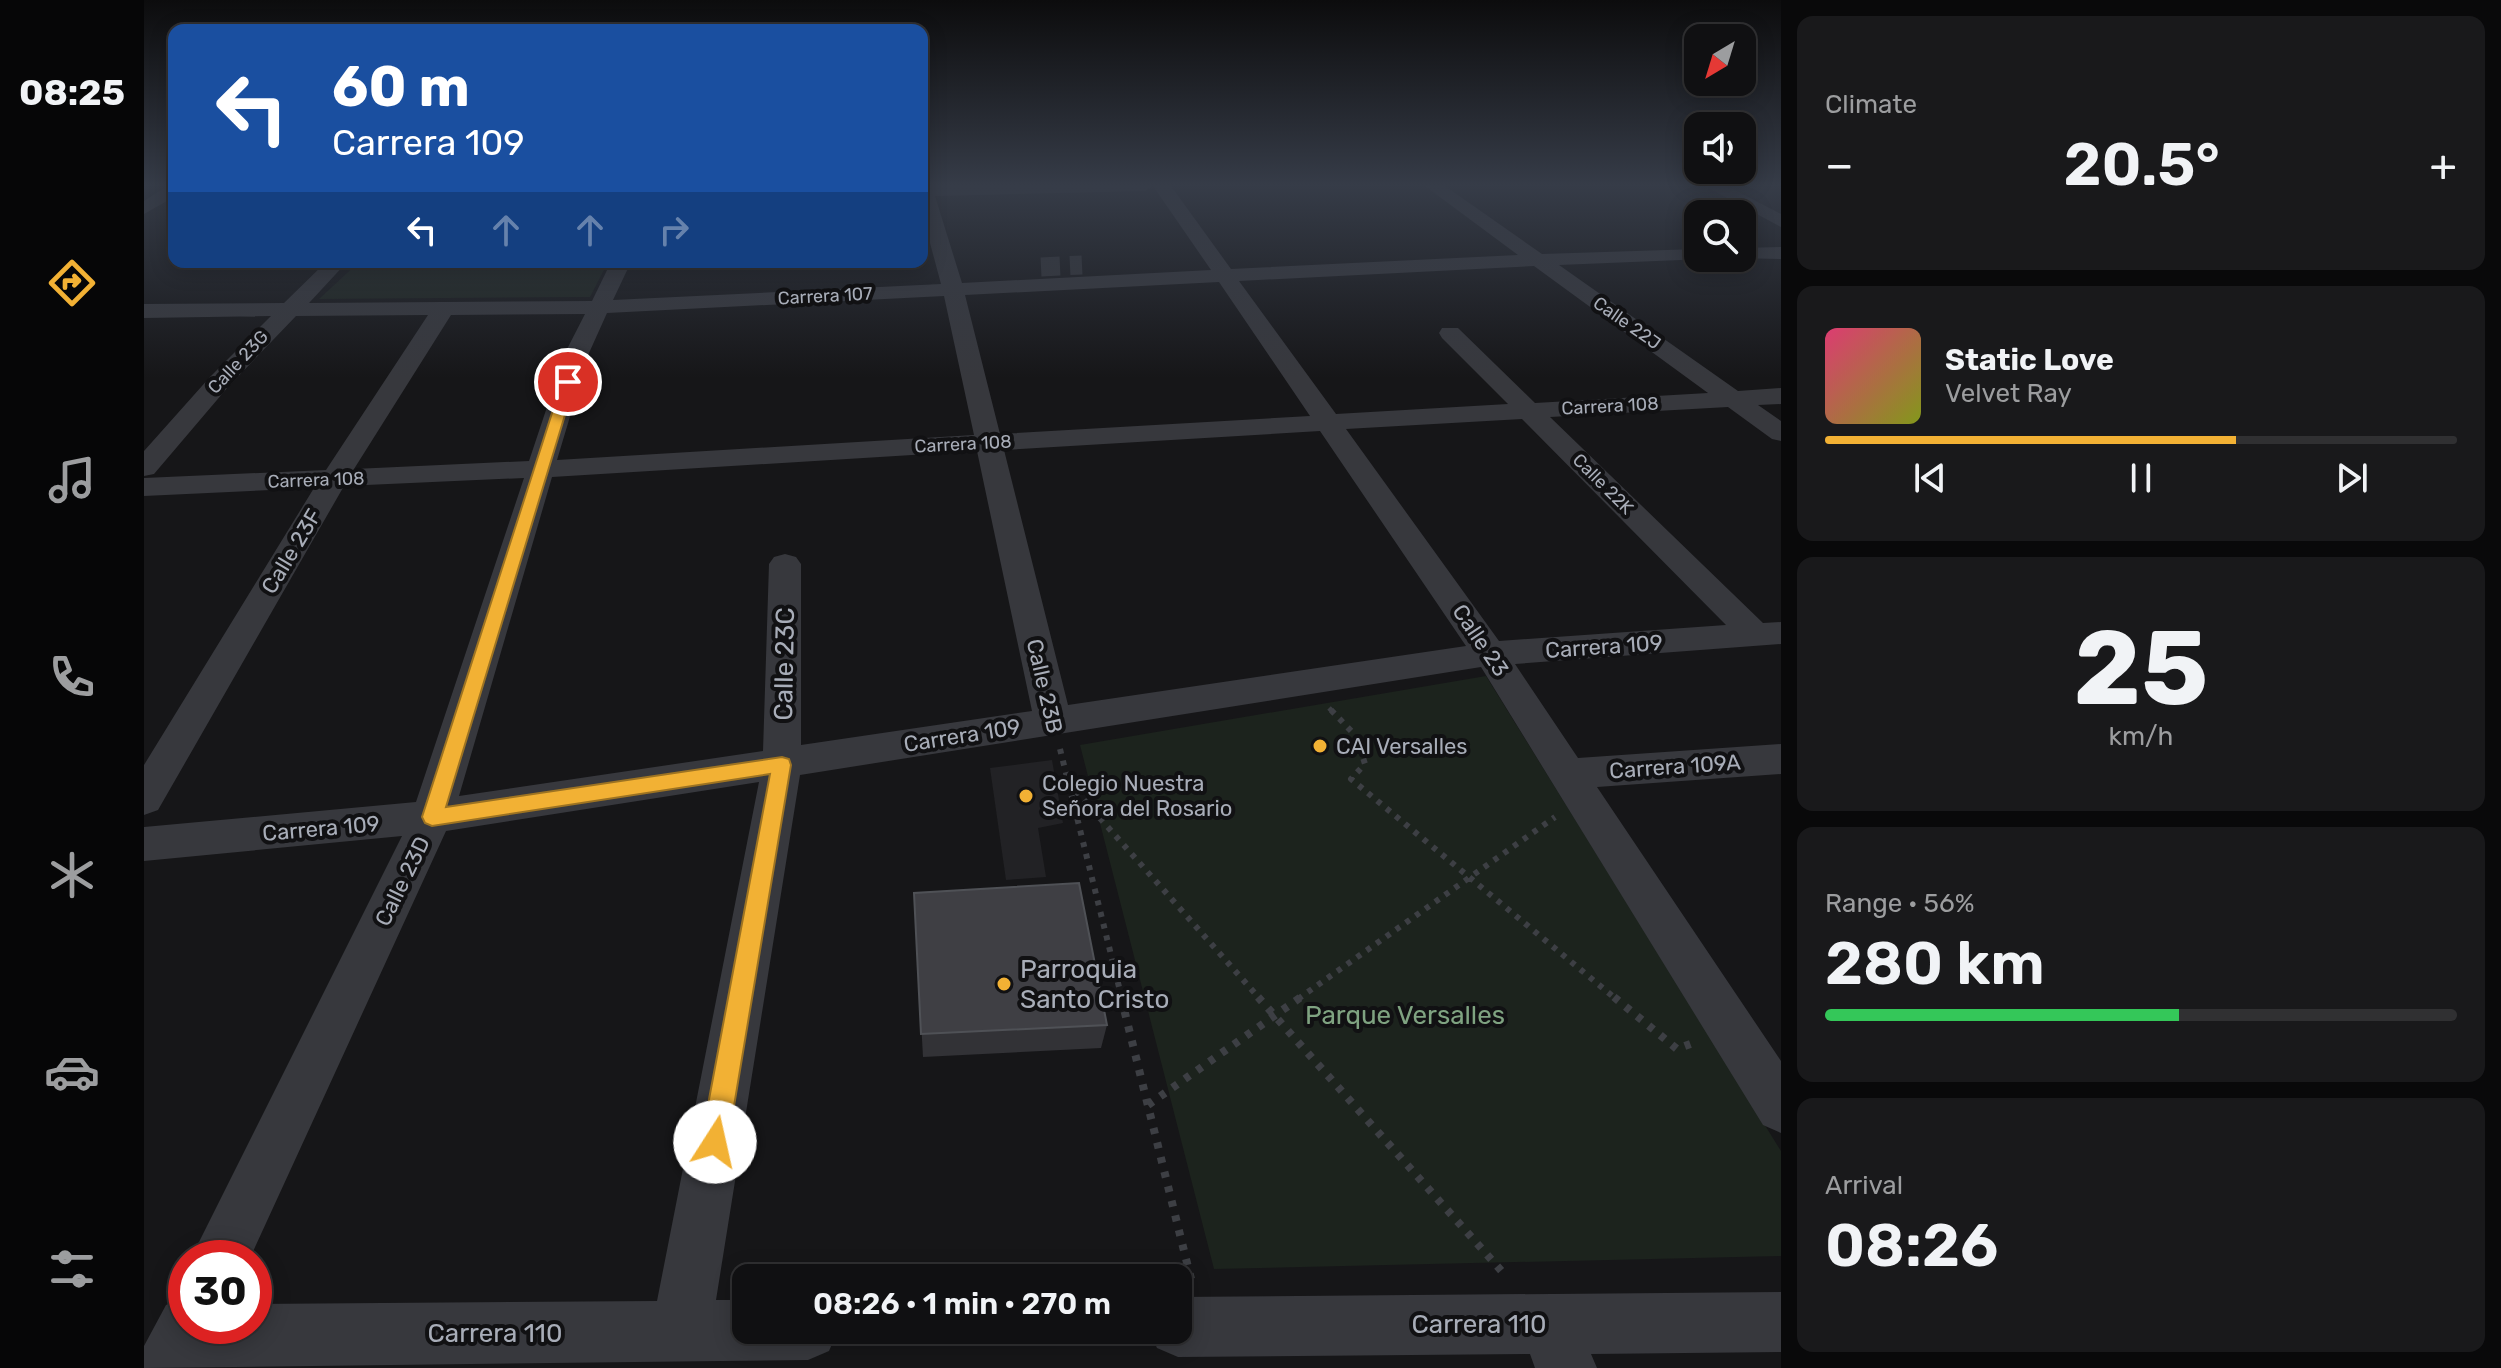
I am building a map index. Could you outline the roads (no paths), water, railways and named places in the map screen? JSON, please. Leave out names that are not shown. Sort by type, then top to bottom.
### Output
[{"type":"street","name":"Calle 23B","points":[[941,250],[1053,720]]},
{"type":"street","name":"Calle 23","points":[[1207,250],[1490,654],[1781,1107]]},
{"type":"street","name":"Calle 22J","points":[[1524,250],[1781,433]]},
{"type":"street","points":[[1756,254],[1781,253]]},
{"type":"street","name":"Carrera 107","points":[[144,311],[599,307],[1037,273],[1116,281],[1684,255]]},
{"type":"street","points":[[1082,265],[1105,264],[1116,281]]},
{"type":"street","name":"Calle 23G","points":[[144,468],[288,309],[331,268]]},
{"type":"street","name":"Calle 23D","points":[[229,1240],[432,817],[577,353],[618,268]]},
{"type":"street","name":"Calle 23F","points":[[144,799],[334,479],[444,308]]},
{"type":"street","name":"Calle 22K","points":[[1450,333],[1768,635]]},
{"type":"street","name":"Carrera 108","points":[[144,487],[542,469],[1781,396]]},
{"type":"street","name":"Calle 23C","points":[[681,1331],[782,765],[785,564]]},
{"type":"street","name":"Carrera 109","points":[[144,844],[432,817],[1490,654],[1768,635]]},
{"type":"street","name":"Carrera 109A","points":[[1569,774],[1781,759]]},
{"type":"street","name":"Carrera 110","points":[[1192,1327],[1558,1346],[1781,1322]]},
{"type":"street","name":"Carrera 110","points":[[272,1341],[732,1331]]},
{"type":"tunnel","points":[[1041,267],[1082,265]]},
{"type":"place","name":"CAI Versalles","points":[[1320,746]]},
{"type":"place","name":"Colegio Nuestra Señora del Rosario","points":[[1026,796]]},
{"type":"place","name":"Parroquia Santo Cristo","points":[[1004,984]]},
{"type":"park label","name":"Parque Versalles","points":[[1405,1015]]}]
